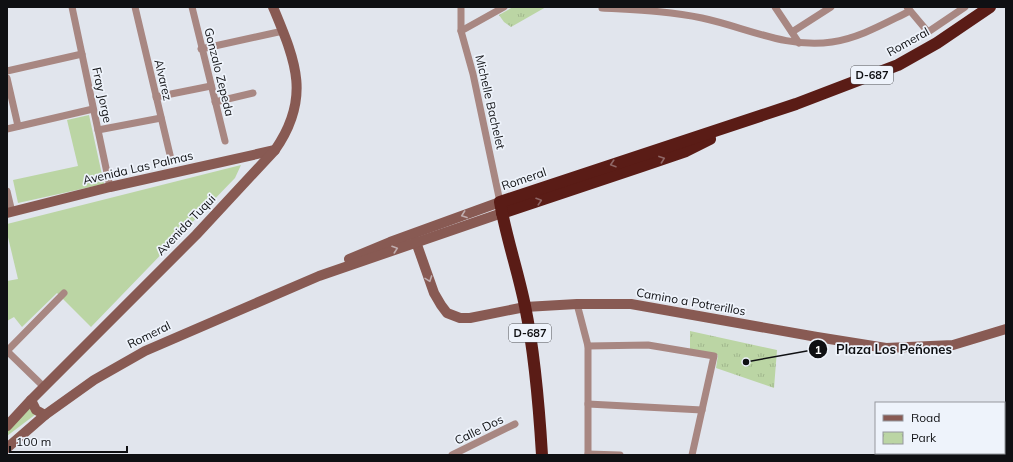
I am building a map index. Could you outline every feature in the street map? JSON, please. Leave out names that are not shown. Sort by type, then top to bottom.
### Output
[{"type":"highway","name":"Romeral","points":[[501,208],[686,150],[706,142],[744,122],[898,65],[936,43],[990,7]]},
{"type":"highway","name":"D-687","points":[[501,208],[525,307],[538,392],[542,455]]},
{"type":"street","name":"Fray Jorge","points":[[72,7],[110,187]]},
{"type":"street","name":"Alvarez","points":[[135,7],[170,159]]},
{"type":"street","name":"Gonzalo Zepeda","points":[[192,7],[201,49],[225,142]]},
{"type":"street","name":"Avenida Tuqui","points":[[7,426],[31,400],[196,235],[275,150],[284,136],[296,102],[297,91],[294,61],[273,7]]},
{"type":"street","name":"Michelle Bachelet","points":[[461,7],[461,31],[474,82],[501,208]]},
{"type":"street","points":[[461,31],[504,7]]},
{"type":"street","points":[[775,7],[799,44]]},
{"type":"street","points":[[792,32],[832,7]]},
{"type":"street","points":[[602,8],[671,13],[735,26],[786,42],[799,44],[821,44],[845,40],[869,31],[908,9],[928,32],[965,7]]},
{"type":"street","points":[[201,49],[283,31]]},
{"type":"street","points":[[7,71],[82,54]]},
{"type":"street","points":[[7,78],[18,126]]},
{"type":"street","points":[[156,97],[211,86]]},
{"type":"street","points":[[215,102],[254,92]]},
{"type":"street","points":[[7,129],[93,109]]},
{"type":"street","points":[[98,130],[161,118]]},
{"type":"street","name":"Avenida Las Palmas","points":[[9,213],[110,187],[275,150]]},
{"type":"street","points":[[7,191],[9,213]]},
{"type":"street","name":"Romeral","points":[[7,448],[45,415],[94,380],[145,351],[319,276],[416,242],[501,208]]},
{"type":"street","name":"Romeral","points":[[319,276],[356,255],[501,208]]},
{"type":"street","name":"Camino a Potrerillos","points":[[416,242],[434,293],[444,310],[460,318],[470,318],[525,307],[577,304],[631,304],[886,348],[953,345],[1006,329]]},
{"type":"street","points":[[44,387],[7,351],[64,293]]},
{"type":"street","points":[[577,304],[588,346],[588,454],[620,455]]},
{"type":"street","points":[[588,346],[648,345],[714,356],[692,455]]},
{"type":"street","points":[[31,400],[36,410],[45,415]]},
{"type":"street","points":[[588,404],[702,410]]},
{"type":"street","name":"Calle Dos","points":[[452,455],[515,424]]},
{"type":"green space","points":[[513,7],[546,7],[511,27],[504,22],[499,15]]},
{"type":"green space","points":[[89,115],[104,184],[18,203],[13,180],[78,166],[67,120]]},
{"type":"green space","points":[[241,165],[235,178],[91,327],[57,293],[22,327],[14,317],[7,321],[7,281],[18,279],[7,233],[7,224]]},
{"type":"green space","points":[[690,331],[777,350],[774,388],[716,368],[718,355],[690,349]]},
{"type":"green space","points":[[30,406],[36,414],[7,436],[7,429]]},
{"type":"place","name":"Plaza Los Peñones","points":[[746,362]]}]
